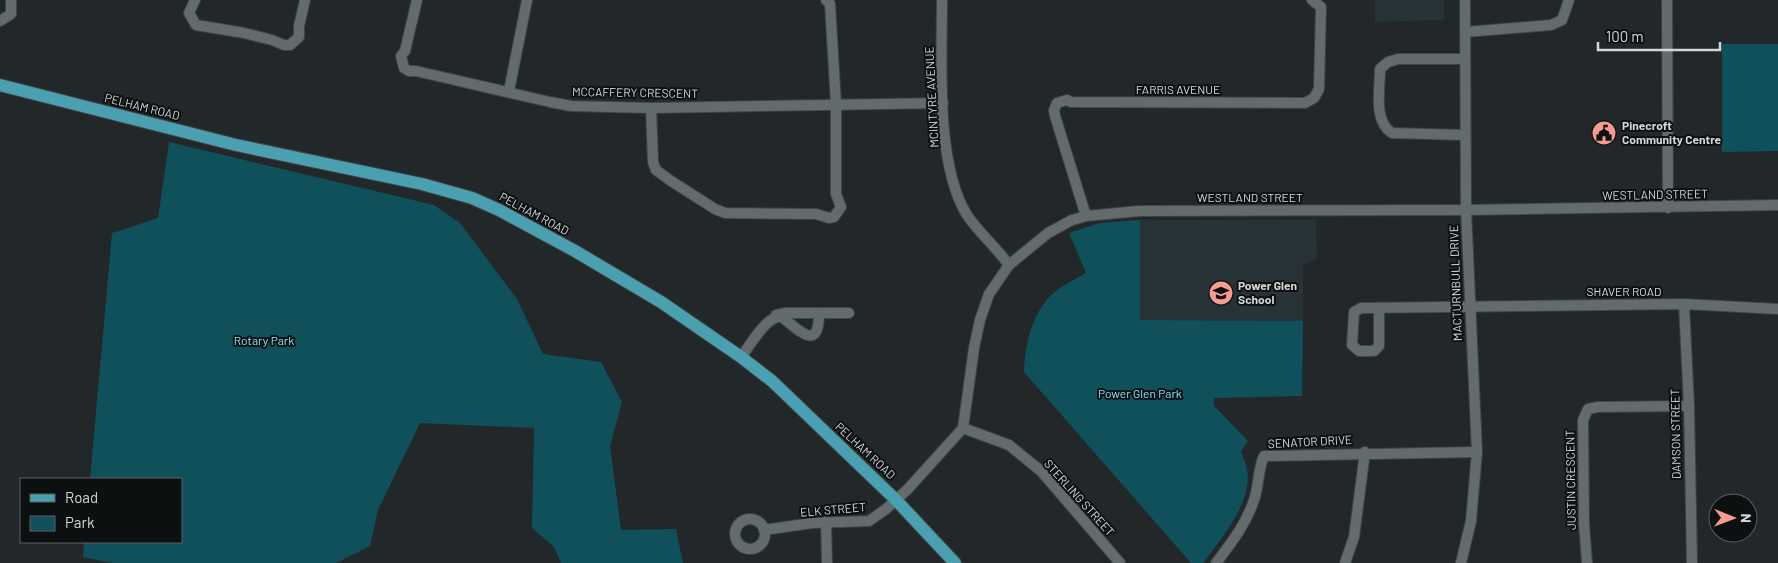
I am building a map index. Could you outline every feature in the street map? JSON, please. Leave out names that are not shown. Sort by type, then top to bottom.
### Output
[{"type":"main road","name":"PELHAM ROAD","points":[[0,85],[236,145],[422,184],[472,198],[499,210],[576,251],[678,312],[741,357],[772,381],[896,500],[955,563]]},
{"type":"street","points":[[0,21],[5,20],[11,14],[11,0]]},
{"type":"street","points":[[194,0],[189,13],[196,25],[206,24],[287,46],[296,42],[299,37],[299,26],[305,0]]},
{"type":"street","name":"MCCAFFERY CRESCENT","points":[[417,0],[405,51],[401,56],[404,68],[409,71],[509,91],[571,106],[651,108],[943,103]]},
{"type":"street","points":[[509,91],[527,0]]},
{"type":"street","points":[[651,108],[652,159],[656,170],[715,209],[731,214],[816,214],[831,218],[838,213],[841,207],[836,194],[836,104],[830,4],[826,0]]},
{"type":"street","name":"MCINTYRE AVENUE","points":[[942,0],[945,142],[955,187],[966,214],[1009,264]]},
{"type":"street","name":"FARRIS AVENUE","points":[[1086,216],[1054,116],[1057,103],[1067,100],[1071,102],[1305,103],[1314,98],[1319,89],[1321,7],[1312,0]]},
{"type":"street","name":"MACTURNBULL DRIVE","points":[[1461,563],[1471,521],[1477,452],[1469,306],[1464,135],[1465,0]]},
{"type":"street","points":[[1465,32],[1551,26],[1562,20],[1569,0]]},
{"type":"street","points":[[1667,0],[1668,208]]},
{"type":"street","points":[[1464,135],[1392,133],[1384,128],[1380,116],[1380,69],[1388,62],[1398,59],[1465,59]]},
{"type":"street","name":"WESTLAND STREET","points":[[964,428],[974,348],[980,320],[989,294],[1009,264],[1048,233],[1072,220],[1086,216],[1139,211],[1466,210],[1778,205]]},
{"type":"street","name":"SHAVER ROAD","points":[[1379,308],[1379,346],[1374,351],[1358,351],[1352,344],[1354,312],[1361,308],[1684,304],[1778,309]]},
{"type":"street","name":"DAMSON STREET","points":[[1684,304],[1689,406],[1692,563]]},
{"type":"street","points":[[741,357],[770,320],[782,313],[849,313]]},
{"type":"street","points":[[770,320],[781,316],[804,335],[811,335],[818,327],[819,313]]},
{"type":"street","name":"JUSTIN CRESCENT","points":[[1587,563],[1584,523],[1583,420],[1588,409],[1598,406],[1689,406]]},
{"type":"street","points":[[896,500],[964,428]]},
{"type":"street","name":"STERLING STREET","points":[[964,428],[1009,445],[1041,471],[1120,563]]},
{"type":"street","points":[[1345,563],[1354,538],[1366,452]]},
{"type":"street","name":"SENATOR DRIVE","points":[[1216,563],[1245,524],[1255,495],[1258,468],[1264,456],[1366,452],[1477,452]]},
{"type":"street","name":"ELK STREET","points":[[764,530],[826,522],[869,522],[896,500]]},
{"type":"street","points":[[826,522],[827,563]]},
{"type":"shaded area","points":[[1375,0],[1444,0],[1444,20],[1375,22]]},
{"type":"shaded area","name":"Power Glen School","points":[[1140,220],[1316,220],[1317,258],[1303,266],[1303,321],[1139,320]]},
{"type":"green space","points":[[1722,44],[1778,44],[1778,151],[1722,152]]},
{"type":"green space","name":"Rotary Park","points":[[169,142],[434,205],[460,223],[517,299],[543,354],[601,362],[622,402],[610,446],[621,530],[676,529],[683,563],[561,563],[554,547],[532,528],[534,428],[420,423],[378,510],[370,546],[336,563],[113,563],[83,557],[84,543],[182,543],[182,478],[90,478],[112,233],[158,218]]},
{"type":"green space","name":"Power Glen Park","points":[[1140,220],[1140,320],[1303,321],[1302,396],[1214,398],[1214,406],[1248,441],[1241,451],[1247,467],[1248,482],[1245,495],[1234,520],[1203,563],[1191,563],[1024,372],[1031,328],[1041,308],[1056,291],[1086,273],[1069,233],[1100,223]]},
{"type":"place","name":"Pinecroft Community Centre","points":[[1604,133]]},
{"type":"place","name":"Power Glen School","points":[[1221,293]]}]
